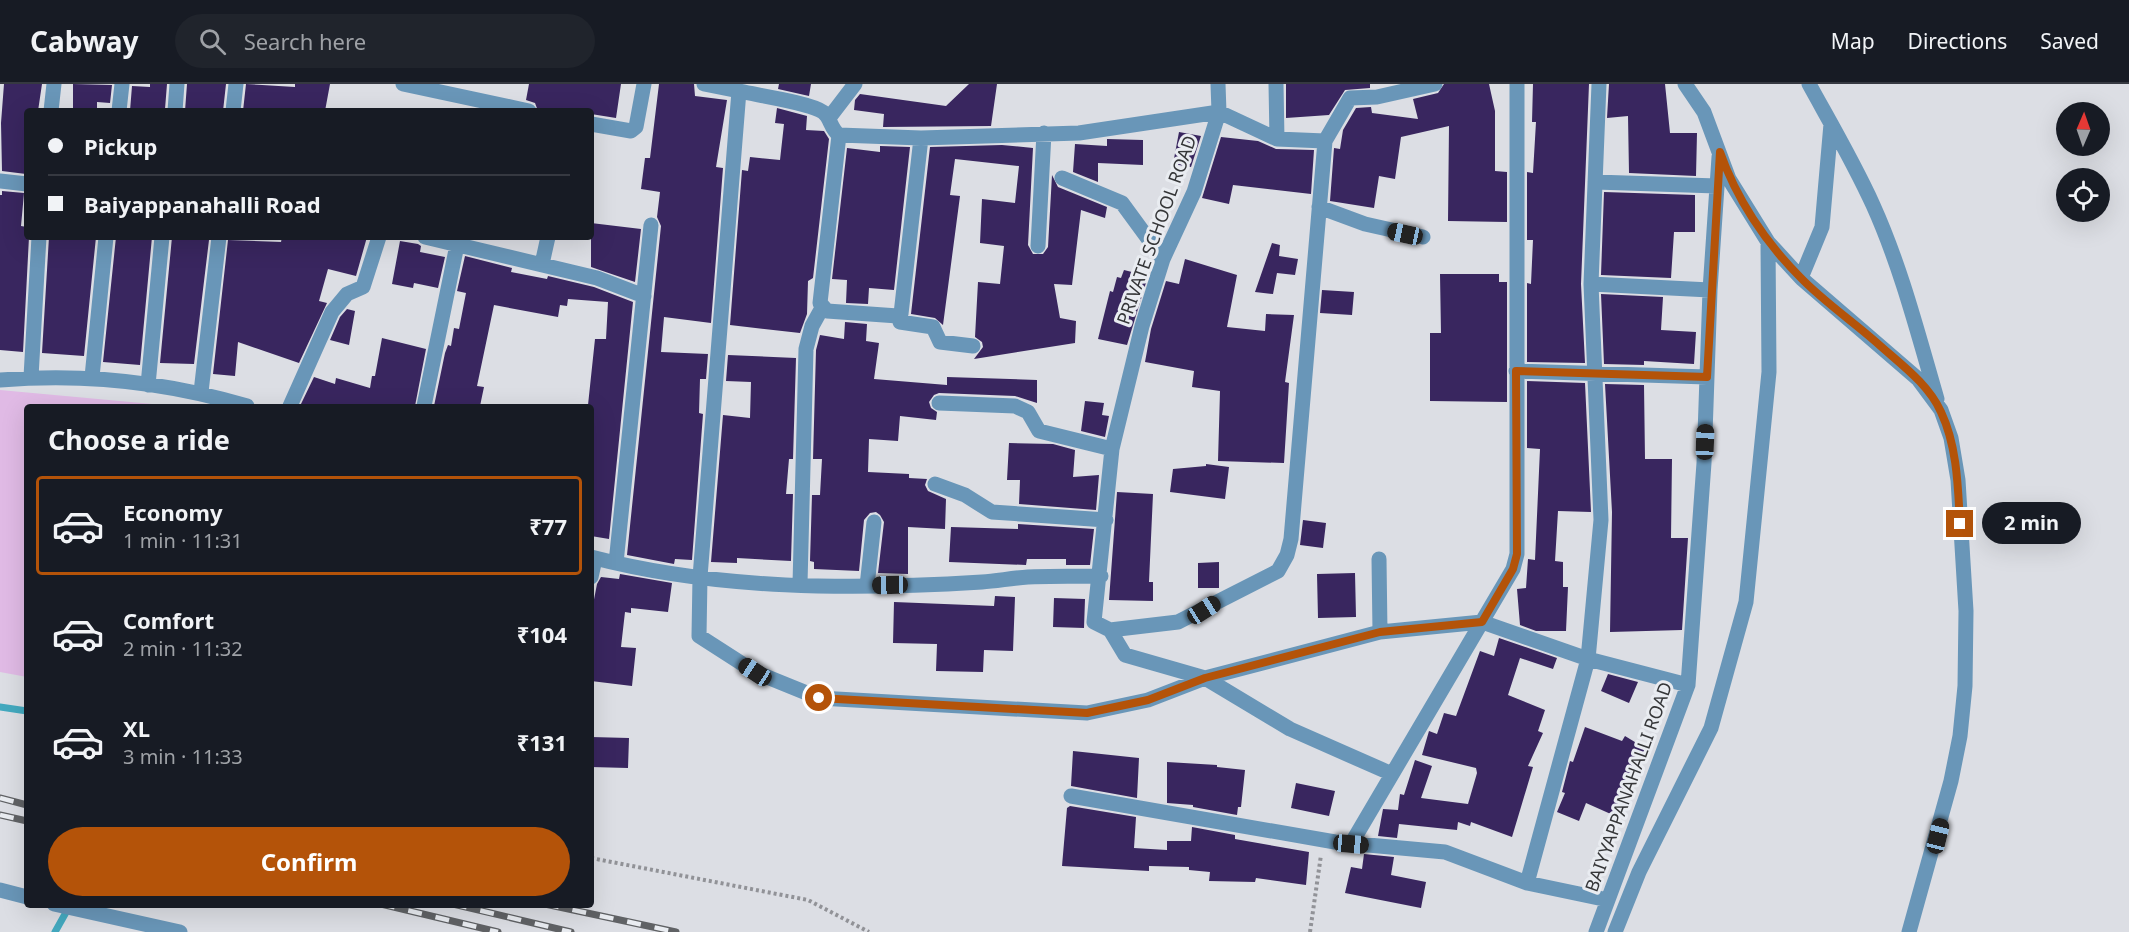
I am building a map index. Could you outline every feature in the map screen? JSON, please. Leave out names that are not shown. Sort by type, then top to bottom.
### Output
[{"type":"street","points":[[51,108],[54,84]]},
{"type":"street","points":[[119,108],[122,84]]},
{"type":"street","points":[[175,108],[177,84]]},
{"type":"street","points":[[233,108],[236,84]]},
{"type":"street","points":[[403,84],[515,108]]},
{"type":"street","points":[[594,125],[631,131],[636,127],[645,84]]},
{"type":"street","points":[[704,84],[818,109],[829,118],[831,127],[838,135],[921,138],[1078,133],[1218,112],[1278,139],[1325,141]]},
{"type":"street","points":[[829,118],[855,84]]},
{"type":"street","name":"PRIVATE SCHOOL ROAD","points":[[1110,630],[1094,622],[1101,576],[1112,449],[1142,326],[1163,259],[1194,192],[1218,112],[1218,84]]},
{"type":"street","points":[[1276,84],[1278,139]]},
{"type":"street","points":[[1392,774],[1290,729],[1205,678],[1125,655],[1110,630],[1178,622],[1278,571],[1287,555],[1291,539],[1325,141],[1350,98],[1376,91],[1435,84]]},
{"type":"street","points":[[1351,844],[1513,569],[1517,554],[1517,84]]},
{"type":"street","points":[[1527,883],[1588,659],[1601,520],[1591,284],[1599,84]]},
{"type":"street","points":[[1685,84],[1704,112],[1729,179],[1768,242],[1800,278],[1917,379],[1941,410]]},
{"type":"street","points":[[1809,84],[1854,164],[1889,244],[1951,438],[1958,480],[1967,651],[1958,747],[1938,836],[1910,932]]},
{"type":"street","points":[[739,91],[700,577],[699,636],[755,672],[819,698],[1087,713],[1148,700],[1205,678],[1380,632],[1482,622],[1588,659],[1688,685]]},
{"type":"street","points":[[1800,278],[1822,227],[1831,124]]},
{"type":"street","points":[[1038,246],[1044,133]]},
{"type":"street","points":[[838,135],[820,303],[827,311],[898,316]]},
{"type":"street","points":[[898,316],[901,314],[921,138]]},
{"type":"street","name":"BAIYYAPPANAHALLI ROAD","points":[[1596,932],[1688,685],[1704,463],[1710,290],[1720,152]]},
{"type":"street","points":[[1062,178],[1122,203],[1163,259]]},
{"type":"street","points":[[0,181],[24,184]]},
{"type":"street","points":[[1595,182],[1717,186]]},
{"type":"street","points":[[1320,207],[1365,224],[1424,237]]},
{"type":"street","points":[[616,562],[651,225]]},
{"type":"street","points":[[31,377],[39,240]]},
{"type":"street","points":[[92,377],[106,240]]},
{"type":"street","points":[[148,385],[162,240]]},
{"type":"street","points":[[201,392],[219,240]]},
{"type":"street","points":[[291,404],[332,312],[347,294],[363,287],[378,240]]},
{"type":"street","points":[[438,240],[597,278],[644,296]]},
{"type":"street","points":[[542,264],[547,240]]},
{"type":"street","points":[[1615,932],[1639,872],[1711,728],[1746,602],[1769,372],[1768,242]]},
{"type":"street","points":[[424,404],[457,245]]},
{"type":"street","points":[[1591,284],[1710,290]]},
{"type":"street","points":[[800,584],[806,349],[812,326],[822,308]]},
{"type":"street","points":[[898,316],[903,324],[933,327],[938,339],[944,344],[973,346]]},
{"type":"street","points":[[1516,371],[1707,377]]},
{"type":"street","points":[[0,380],[31,377],[92,377],[201,392],[240,404]]},
{"type":"street","points":[[939,404],[1016,406],[1028,412],[1039,431],[1112,449]]},
{"type":"street","points":[[934,484],[965,495],[992,512],[1106,520]]},
{"type":"street","points":[[867,586],[874,522]]},
{"type":"street","points":[[594,558],[700,577],[800,584],[867,586],[984,582],[1026,577],[1101,576]]},
{"type":"street","points":[[1379,559],[1380,632]]},
{"type":"street","points":[[1071,796],[1351,844],[1445,852],[1527,883],[1608,900]]},
{"type":"street","points":[[0,890],[24,896]]},
{"type":"street","points":[[70,908],[180,932]]},
{"type":"path","points":[[1310,932],[1323,839]]},
{"type":"path","points":[[594,859],[808,900],[869,932]]},
{"type":"shaded area","points":[[0,390],[152,404],[24,404],[24,676],[0,672]]},
{"type":"building","points":[[4,84],[42,84],[38,108],[24,108],[24,174],[2,171],[1,123]]},
{"type":"building","points":[[73,84],[112,85],[110,103],[97,102],[97,108],[73,108]]},
{"type":"building","points":[[150,84],[167,84],[165,108],[130,108],[132,86],[150,87]]},
{"type":"building","points":[[187,84],[226,84],[223,108],[185,108]]},
{"type":"building","points":[[246,84],[295,87],[295,84],[330,84],[326,108],[243,108]]},
{"type":"building","points":[[529,84],[621,84],[616,118],[594,114],[594,108],[537,108],[535,103],[526,100]]},
{"type":"building","points":[[659,84],[694,84],[695,96],[727,100],[716,167],[723,168],[711,323],[664,317],[661,352],[708,354],[706,379],[700,379],[699,413],[703,414],[692,560],[675,559],[674,564],[627,555],[661,226],[657,217],[660,192],[641,189],[645,158],[650,158]]},
{"type":"building","points":[[779,84],[811,84],[809,96],[778,89]]},
{"type":"building","points":[[969,84],[997,84],[991,126],[883,127],[884,114],[854,110],[855,100],[860,94],[946,106]]},
{"type":"building","points":[[1286,84],[1370,84],[1370,88],[1345,90],[1329,115],[1286,118]]},
{"type":"building","points":[[1444,84],[1489,84],[1495,111],[1495,171],[1507,172],[1507,222],[1448,221],[1449,126],[1401,137],[1395,179],[1379,176],[1374,208],[1330,201],[1334,148],[1340,149],[1343,130],[1356,108],[1371,107],[1372,113],[1418,119],[1413,99],[1438,93]]},
{"type":"building","points":[[1533,84],[1589,84],[1581,284],[1585,363],[1527,362],[1527,283],[1531,284],[1533,240],[1527,240],[1527,172],[1533,173],[1536,122],[1532,122]]},
{"type":"building","points":[[1609,84],[1665,84],[1670,133],[1697,133],[1696,176],[1629,173],[1628,116],[1607,118]]},
{"type":"building","points":[[777,108],[807,116],[806,130],[824,131],[829,139],[813,278],[808,281],[807,314],[800,333],[730,325],[742,170],[748,171],[750,157],[780,160],[784,124],[775,123]]},
{"type":"building","points":[[1179,132],[1201,136],[1191,167],[1173,164]]},
{"type":"building","points":[[1221,137],[1258,141],[1276,149],[1314,150],[1311,194],[1233,185],[1229,204],[1202,198]]},
{"type":"building","points":[[1107,139],[1143,140],[1143,165],[1098,163],[1098,182],[1073,172],[1075,144],[1107,146]]},
{"type":"building","points":[[1002,145],[1033,148],[1028,245],[1033,254],[1043,254],[1048,247],[1052,175],[1058,187],[1107,207],[1105,218],[1081,210],[1072,285],[1054,284],[1060,318],[1076,321],[1075,343],[974,359],[983,347],[982,342],[975,337],[978,282],[1000,284],[1004,246],[980,243],[982,199],[1015,203],[1019,166],[955,159],[950,195],[960,196],[943,325],[935,318],[911,314],[930,147]]},
{"type":"building","points":[[880,146],[910,147],[894,290],[869,288],[868,304],[846,303],[847,280],[832,279],[847,148],[880,152]]},
{"type":"building","points":[[2,191],[24,193],[21,226],[24,226],[24,240],[29,240],[23,352],[0,350],[0,195]]},
{"type":"building","points":[[1604,192],[1695,195],[1695,232],[1674,232],[1671,278],[1601,275]]},
{"type":"building","points":[[594,223],[641,229],[635,282],[591,267],[591,240],[594,240]]},
{"type":"building","points":[[49,240],[96,240],[84,356],[42,353]]},
{"type":"building","points":[[116,240],[152,240],[140,365],[103,362]]},
{"type":"building","points":[[172,240],[209,240],[194,364],[160,363]]},
{"type":"building","points":[[228,240],[281,242],[281,240],[366,240],[356,276],[328,269],[319,301],[327,303],[299,363],[238,342],[235,376],[213,374]]},
{"type":"building","points":[[400,241],[418,244],[421,246],[420,252],[445,257],[438,288],[414,283],[413,288],[392,284]]},
{"type":"building","points":[[1272,243],[1280,245],[1279,256],[1298,259],[1295,275],[1277,273],[1273,294],[1255,292]]},
{"type":"building","points":[[465,256],[512,268],[511,272],[547,279],[548,276],[594,287],[633,302],[609,539],[594,536],[594,404],[588,404],[595,339],[606,339],[608,302],[568,299],[567,306],[560,305],[558,317],[494,305],[477,386],[484,387],[480,404],[434,404],[445,353],[448,345],[451,346],[454,328],[459,329],[466,293],[457,291]]},
{"type":"building","points":[[1185,259],[1237,275],[1227,327],[1265,331],[1266,314],[1294,315],[1285,382],[1289,383],[1284,463],[1218,461],[1220,391],[1192,387],[1194,371],[1145,362],[1151,329],[1166,281],[1179,284]]},
{"type":"building","points":[[1124,270],[1148,276],[1127,345],[1098,339],[1110,291],[1113,292],[1117,277],[1121,278]]},
{"type":"building","points":[[1440,274],[1499,274],[1499,282],[1507,282],[1507,402],[1430,401],[1430,333],[1441,333]]},
{"type":"building","points":[[1322,290],[1354,292],[1352,315],[1320,313]]},
{"type":"building","points":[[1601,294],[1663,297],[1661,330],[1696,332],[1694,364],[1644,361],[1644,365],[1604,364]]},
{"type":"building","points":[[347,309],[355,311],[349,345],[330,340],[340,317]]},
{"type":"building","points":[[845,322],[867,324],[866,341],[879,343],[874,379],[947,385],[947,377],[1037,380],[1037,403],[1015,396],[939,393],[934,395],[929,402],[931,408],[937,412],[936,420],[900,416],[898,441],[869,439],[868,472],[909,474],[909,478],[927,479],[925,485],[928,491],[946,499],[945,529],[908,527],[908,574],[878,573],[884,522],[876,512],[870,513],[864,520],[859,571],[814,569],[814,562],[810,561],[812,495],[820,495],[822,459],[813,459],[816,350],[820,335],[844,339]]},
{"type":"building","points":[[382,338],[426,349],[415,404],[301,404],[314,377],[335,384],[336,378],[370,388],[372,376],[375,376]]},
{"type":"building","points":[[728,355],[796,358],[793,459],[789,459],[786,494],[793,494],[791,561],[737,558],[737,563],[711,562],[723,415],[750,418],[751,382],[726,381]]},
{"type":"building","points":[[1527,381],[1585,383],[1591,512],[1558,511],[1555,561],[1563,562],[1563,587],[1568,587],[1566,631],[1536,631],[1520,625],[1517,589],[1526,588],[1528,559],[1535,560],[1540,449],[1527,448]]},
{"type":"building","points":[[1605,384],[1644,385],[1645,459],[1672,459],[1671,538],[1688,538],[1682,630],[1610,632],[1612,512]]},
{"type":"building","points":[[1085,401],[1104,403],[1102,415],[1109,416],[1105,437],[1081,431]]},
{"type":"building","points":[[1009,443],[1053,444],[1075,450],[1073,477],[1099,475],[1096,510],[1019,504],[1020,480],[1007,480]]},
{"type":"building","points":[[1206,464],[1229,467],[1225,499],[1170,492],[1173,469],[1206,466]]},
{"type":"building","points":[[1117,492],[1153,494],[1149,582],[1153,582],[1153,601],[1109,600]]},
{"type":"building","points":[[1303,520],[1326,523],[1323,548],[1300,545]]},
{"type":"building","points":[[1018,524],[1094,529],[1090,565],[1066,565],[1066,559],[1027,559],[1026,565],[949,562],[951,527],[1018,529]]},
{"type":"building","points":[[1219,562],[1219,588],[1198,588],[1198,563]]},
{"type":"building","points":[[1355,573],[1356,617],[1318,618],[1317,574]]},
{"type":"building","points":[[620,574],[672,583],[668,612],[631,608],[631,613],[625,612],[621,647],[636,648],[632,686],[594,681],[594,600],[597,584],[601,577],[619,579]]},
{"type":"building","points":[[995,596],[1015,597],[1013,651],[984,650],[983,672],[936,671],[937,644],[893,643],[894,602],[994,606]]},
{"type":"building","points":[[1054,598],[1085,599],[1084,628],[1053,627]]},
{"type":"building","points":[[1499,638],[1557,658],[1553,669],[1520,658],[1508,695],[1545,710],[1538,731],[1543,733],[1528,766],[1533,767],[1512,837],[1471,822],[1470,826],[1458,822],[1457,830],[1399,824],[1397,838],[1378,836],[1383,809],[1398,810],[1400,794],[1404,795],[1415,760],[1432,766],[1421,798],[1468,804],[1477,773],[1476,768],[1422,755],[1429,731],[1437,734],[1444,713],[1456,716],[1480,651],[1494,656]]},
{"type":"building","points":[[1608,674],[1638,682],[1629,703],[1601,691]]},
{"type":"building","points":[[1585,727],[1622,741],[1625,736],[1648,750],[1631,780],[1629,779],[1613,815],[1586,803],[1579,821],[1557,812],[1565,793],[1562,792],[1570,761],[1573,762]]},
{"type":"building","points":[[594,737],[629,738],[628,768],[594,767]]},
{"type":"building","points":[[1073,751],[1139,758],[1137,798],[1071,786]]},
{"type":"building","points":[[1167,762],[1217,765],[1217,767],[1245,770],[1241,807],[1238,807],[1237,815],[1193,807],[1193,805],[1167,803]]},
{"type":"building","points":[[1296,783],[1335,791],[1329,816],[1291,808]]},
{"type":"building","points":[[1070,806],[1136,817],[1134,848],[1167,850],[1167,841],[1191,841],[1192,827],[1235,835],[1235,839],[1309,852],[1306,885],[1256,878],[1255,882],[1209,881],[1210,872],[1189,870],[1189,867],[1149,866],[1149,871],[1062,866],[1067,808]]},
{"type":"building","points":[[1364,854],[1394,857],[1391,875],[1426,882],[1421,908],[1345,893],[1351,867],[1362,869]]},
{"type":"waterway","points":[[0,707],[24,711]]},
{"type":"waterway","points":[[55,932],[68,908]]},
{"type":"railway","points":[[0,798],[24,804]]},
{"type":"railway","points":[[0,815],[24,820]]},
{"type":"railway","points":[[398,908],[498,932]]},
{"type":"railway","points":[[470,908],[571,932]]},
{"type":"railway","points":[[564,908],[676,932]]},
{"type":"route","points":[[819,698],[1087,713],[1148,700],[1205,678],[1270,663],[1380,632],[1482,622],[1513,569],[1517,554],[1516,371],[1707,377],[1710,290],[1720,152],[1729,179],[1768,242],[1800,278],[1917,379],[1941,410],[1951,438],[1958,480],[1960,524]]}]
